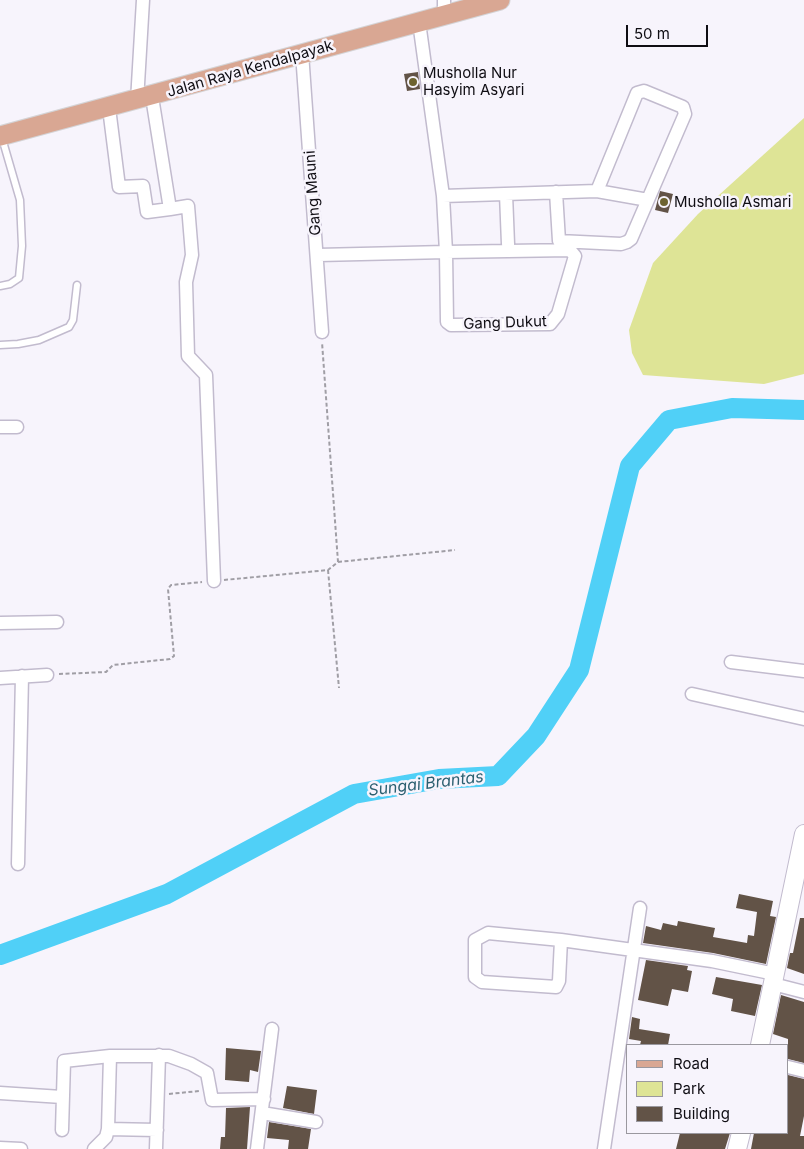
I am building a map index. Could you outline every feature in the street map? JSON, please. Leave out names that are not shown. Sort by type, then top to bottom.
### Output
[{"type":"main road","name":"Jalan Raya Kendalpayak","points":[[1,136],[144,99],[302,53],[419,22],[444,8],[500,0]]},
{"type":"main road","points":[[760,1044],[804,834]]},
{"type":"main road","points":[[737,1149],[741,1134]]},
{"type":"street","points":[[143,0],[144,99],[170,209]]},
{"type":"street","points":[[318,255],[446,252],[443,196],[419,22]]},
{"type":"street","name":"Gang Mauni","points":[[302,53],[318,255],[322,332]]},
{"type":"street","points":[[556,192],[557,239],[562,242],[621,244],[627,242],[631,239],[648,200],[685,110],[683,107],[644,91],[637,93],[597,191]]},
{"type":"street","points":[[109,108],[119,187],[143,186],[147,212],[188,206],[192,256],[186,282],[188,356],[206,375],[214,581]]},
{"type":"street","points":[[443,196],[597,191],[648,200]]},
{"type":"street","points":[[506,194],[508,244]]},
{"type":"street","name":"Gang Dukut","points":[[570,250],[575,256],[558,314],[550,324],[451,325],[446,318],[446,252],[570,250]]},
{"type":"street","points":[[0,427],[17,427]]},
{"type":"street","points":[[0,623],[57,622]]},
{"type":"street","points":[[731,662],[804,670]]},
{"type":"street","points":[[0,678],[47,675]]},
{"type":"street","points":[[18,864],[22,676]]},
{"type":"street","points":[[692,694],[804,719]]},
{"type":"street","points":[[604,1149],[640,908]]},
{"type":"street","points":[[561,940],[559,981],[556,987],[482,982],[475,978],[475,940],[479,936],[488,933],[561,940],[633,952],[712,961],[774,979],[804,992]]},
{"type":"street","points":[[256,1149],[272,1029]]},
{"type":"street","points":[[62,1130],[64,1061],[110,1056],[159,1055],[178,1059],[207,1073],[212,1100],[264,1099]]},
{"type":"street","points":[[156,1149],[159,1055]]},
{"type":"street","points":[[94,1149],[106,1137],[108,1129],[110,1056]]},
{"type":"street","points":[[789,1068],[804,1072]]},
{"type":"street","points":[[0,1093],[62,1096]]},
{"type":"street","points":[[262,1113],[316,1122]]},
{"type":"street","points":[[108,1129],[157,1130]]},
{"type":"street","points":[[0,1148],[21,1149]]},
{"type":"lane","points":[[0,286],[10,284],[19,278],[22,246],[20,200],[1,136]]},
{"type":"lane","points":[[0,345],[38,340],[69,327],[73,320],[77,285]]},
{"type":"path","points":[[322,332],[338,562]]},
{"type":"path","points":[[47,675],[106,672],[113,665],[170,660],[174,656],[168,589],[171,586],[328,570],[338,562],[455,550]]},
{"type":"path","points":[[328,570],[338,688]]},
{"type":"path","points":[[158,1096],[209,1090]]},
{"type":"green space","points":[[804,118],[804,374],[764,384],[643,375],[632,353],[629,330],[653,263],[698,214]]},
{"type":"building","name":"Musholla Nur Hasyim Asyari","points":[[418,72],[420,89],[407,91],[404,74]]},
{"type":"building","name":"Musholla Asmari","points":[[660,191],[673,194],[668,213],[655,210]]},
{"type":"building","points":[[739,894],[773,901],[770,916],[776,917],[766,964],[713,953],[643,943],[646,926],[661,930],[663,923],[677,926],[678,921],[715,928],[713,937],[747,943],[748,935],[754,936],[757,912],[736,908]]},
{"type":"building","points":[[800,918],[804,918],[804,974],[787,968],[790,953],[793,953]]},
{"type":"building","points":[[646,960],[688,966],[687,970],[692,971],[688,992],[672,989],[668,1006],[638,1000]]},
{"type":"building","points":[[716,977],[762,985],[755,1016],[731,1011],[733,999],[712,994]]},
{"type":"building","points":[[781,995],[804,1002],[804,1063],[789,1059],[788,1039],[773,1034]]},
{"type":"building","points":[[632,1017],[640,1019],[639,1029],[670,1034],[668,1044],[640,1044],[641,1041],[629,1039]]},
{"type":"building","points":[[226,1048],[261,1051],[258,1072],[250,1070],[249,1082],[225,1080]]},
{"type":"building","points":[[789,1075],[804,1079],[804,1116],[800,1136],[804,1136],[804,1149],[751,1149],[754,1134],[789,1134]]},
{"type":"building","points":[[287,1086],[317,1090],[314,1114],[283,1108]]},
{"type":"building","points":[[250,1107],[247,1149],[220,1149],[221,1137],[225,1137],[226,1108]]},
{"type":"building","points":[[269,1122],[311,1129],[308,1149],[288,1149],[289,1140],[267,1138]]},
{"type":"building","points":[[680,1134],[730,1134],[725,1149],[676,1149]]},
{"type":"waterway","name":"Sungai Brantas","points":[[0,955],[167,894],[354,794],[439,779],[498,776],[536,736],[579,670],[630,466],[669,420],[732,408],[804,410]]},
{"type":"place","name":"Musholla Nur Hasyim Asyari","points":[[413,82]]},
{"type":"place","name":"Musholla Asmari","points":[[664,202]]}]
